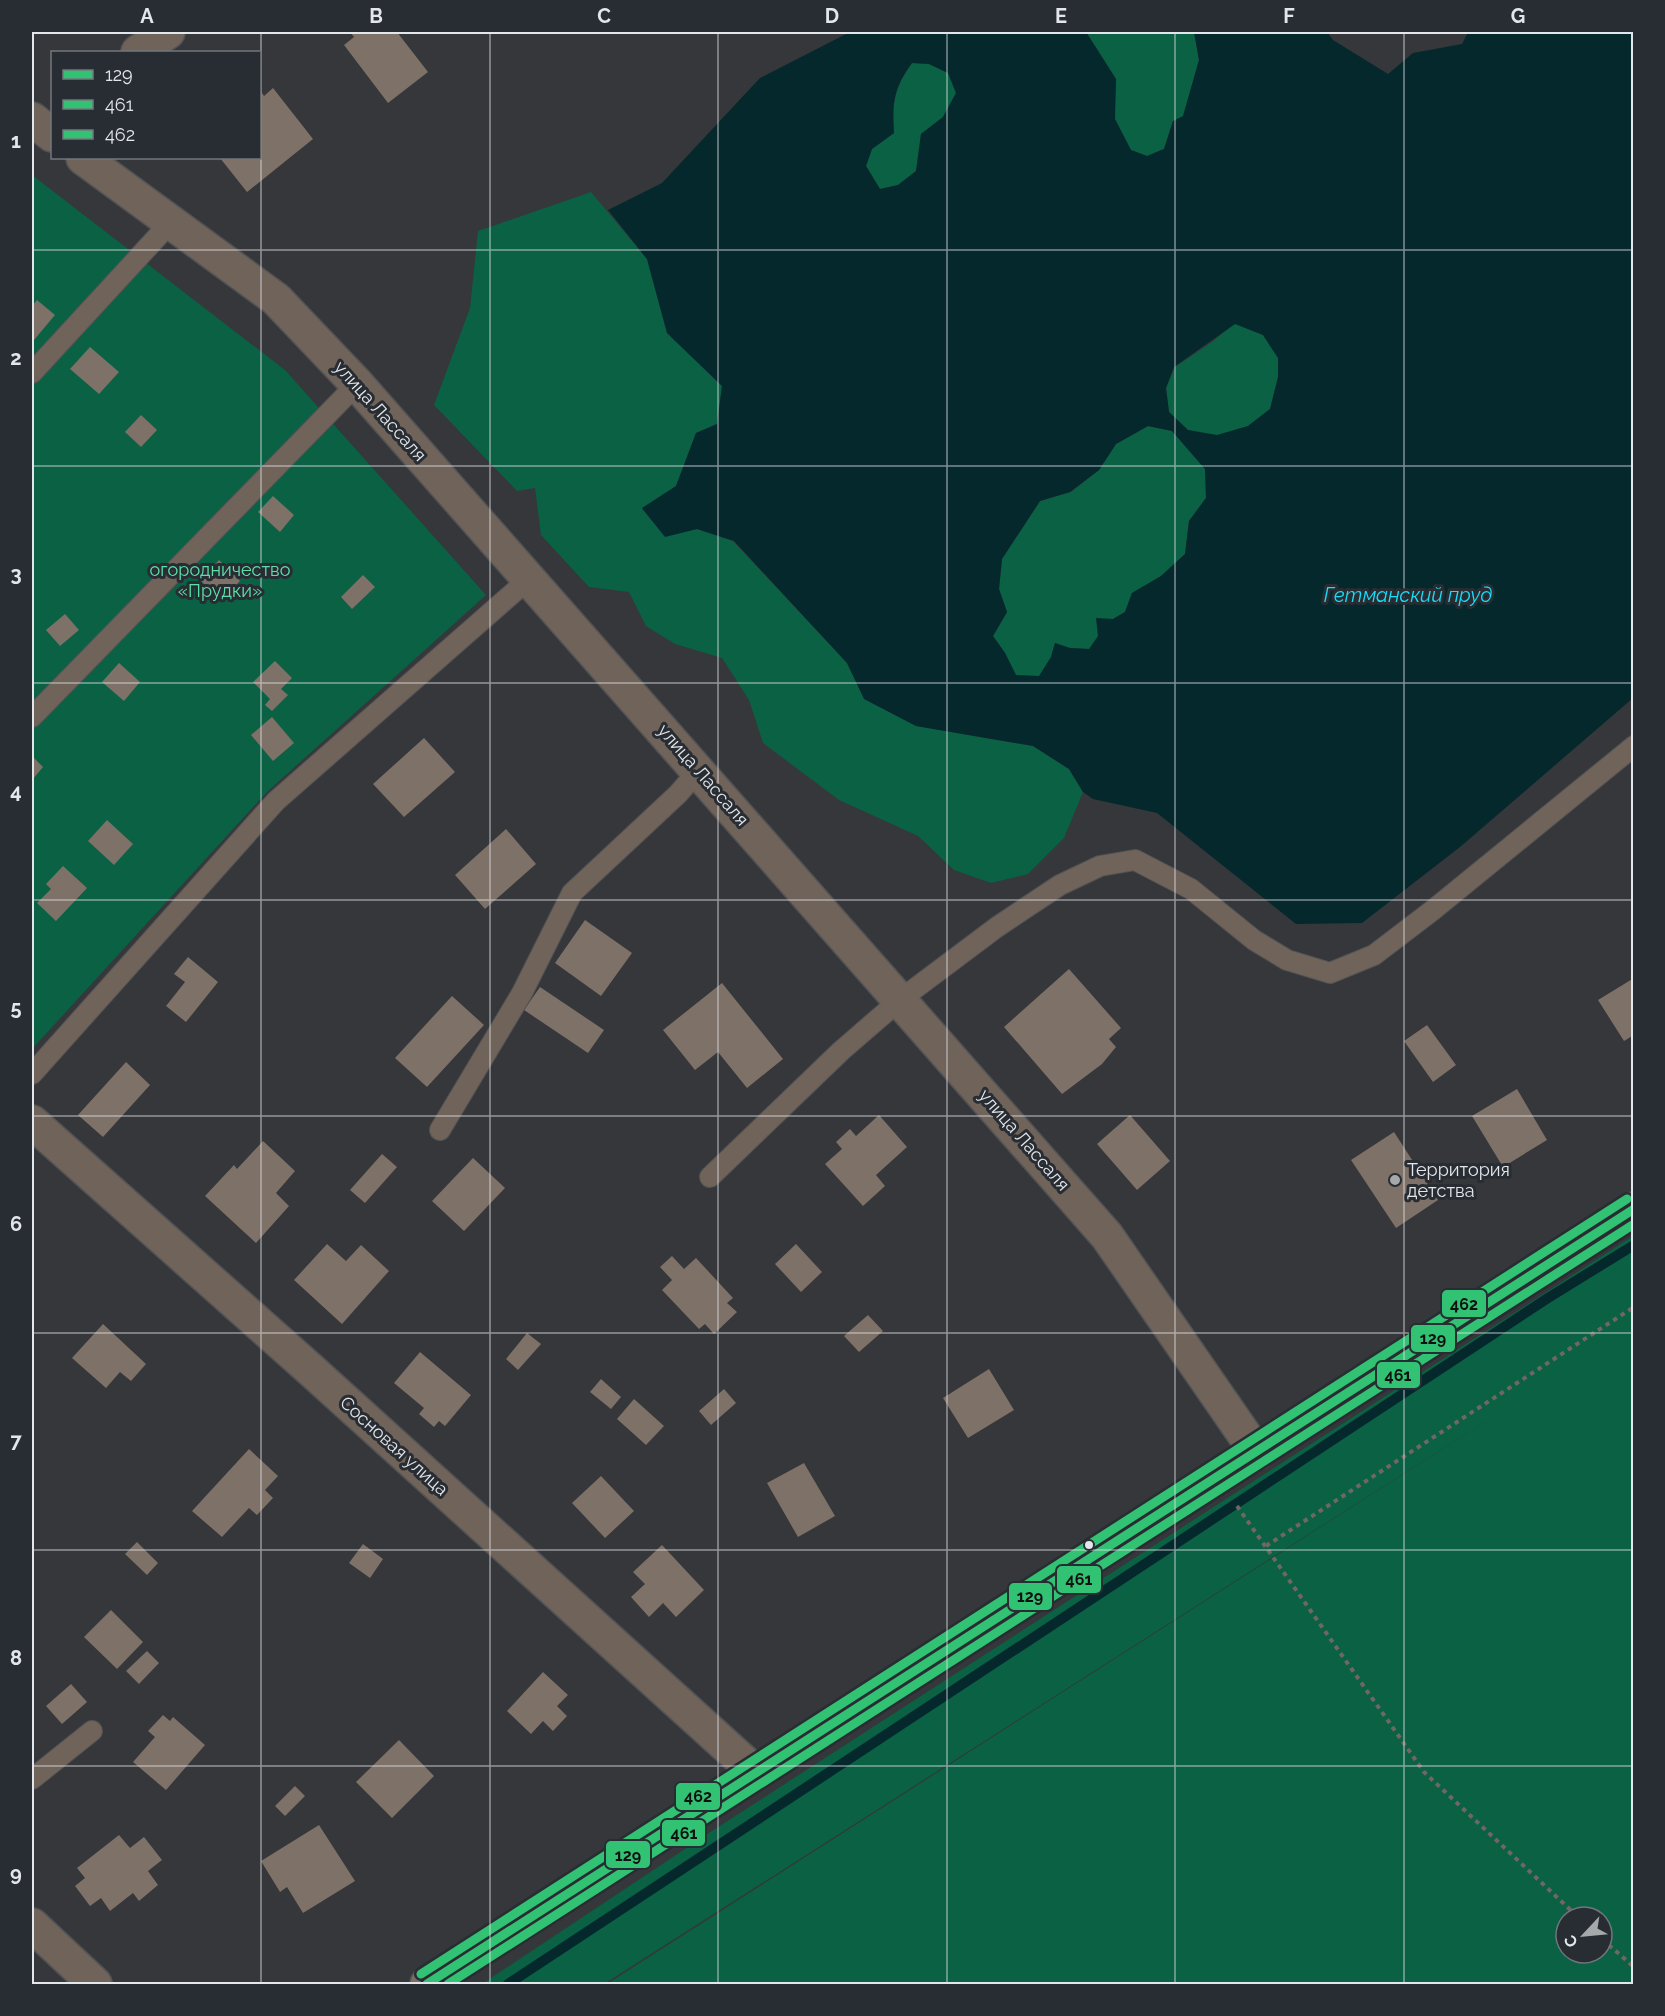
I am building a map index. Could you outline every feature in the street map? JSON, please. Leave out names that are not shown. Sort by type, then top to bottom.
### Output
[{"type":"main road","points":[[427,1984],[755,1772],[1257,1454],[1634,1209]]},
{"type":"street","points":[[140,51],[168,32]]},
{"type":"street","name":"улица Лассаля","points":[[84,159],[276,299],[357,384],[901,999],[1107,1236],[1257,1454]]},
{"type":"street","name":"Сосновая улица","points":[[32,1122],[311,1370],[755,1772]]},
{"type":"street","points":[[32,1925],[95,1984]]},
{"type":"lane","points":[[32,373],[171,222]]},
{"type":"lane","points":[[32,717],[357,384]]},
{"type":"lane","points":[[32,1074],[276,801],[530,578]]},
{"type":"lane","points":[[710,1177],[841,1051],[901,999],[997,927],[1060,885],[1100,866],[1135,860],[1191,889],[1254,940],[1287,960],[1330,973],[1374,955],[1425,917],[1634,746]]},
{"type":"lane","points":[[440,1130],[522,993],[572,893],[678,794],[699,770]]},
{"type":"lane","points":[[32,1779],[92,1731]]},
{"type":"path","points":[[1266,1546],[1634,1308]]},
{"type":"path","points":[[1233,1501],[1424,1772],[1565,1905]]},
{"type":"path","points":[[1614,1950],[1634,1967]]},
{"type":"green space","points":[[1086,32],[1194,32],[1199,60],[1183,117],[1173,121],[1164,149],[1147,156],[1131,150],[1114,119],[1116,79]]},
{"type":"green space","points":[[912,63],[929,64],[948,73],[956,93],[943,117],[921,134],[916,171],[898,185],[880,189],[866,166],[872,149],[894,133],[893,113],[898,88]]},
{"type":"green space","name":"огородничество «Прудки»","points":[[32,175],[285,370],[486,595],[267,792],[32,1049]]},
{"type":"green space","points":[[591,192],[647,259],[667,333],[722,386],[717,424],[696,433],[676,486],[642,509],[665,536],[697,529],[733,541],[847,663],[865,699],[916,726],[1033,746],[1069,769],[1083,792],[1064,838],[1028,874],[991,883],[954,870],[918,836],[839,800],[763,743],[749,700],[722,658],[675,644],[646,626],[629,592],[589,587],[541,535],[535,488],[517,491],[434,405],[470,308],[478,231]]},
{"type":"green space","points":[[1235,323],[1263,335],[1278,358],[1278,377],[1270,409],[1248,426],[1217,436],[1188,430],[1169,412],[1166,388],[1175,367]]},
{"type":"green space","points":[[1148,426],[1172,431],[1205,469],[1206,498],[1189,521],[1185,554],[1161,576],[1132,593],[1125,612],[1113,619],[1089,649],[1070,648],[1055,643],[1051,657],[1039,677],[1016,675],[993,636],[1007,612],[999,589],[1002,559],[1040,501],[1071,492],[1099,470],[1116,444]]},
{"type":"green space","points":[[1633,1236],[1633,1984],[607,1984],[1569,1368],[604,1984],[482,1984],[712,1831]]},
{"type":"water","name":"Гетманский пруд","points":[[850,32],[1086,32],[1116,79],[1115,119],[1131,150],[1147,156],[1164,149],[1173,121],[1183,116],[1199,60],[1194,32],[1327,32],[1333,40],[1388,74],[1413,53],[1462,44],[1468,32],[1633,32],[1633,698],[1460,847],[1362,923],[1296,924],[1157,813],[1093,799],[1083,792],[1069,769],[1033,746],[916,726],[864,699],[847,663],[734,541],[697,529],[665,537],[642,508],[676,486],[696,433],[717,424],[722,386],[667,333],[647,259],[608,210],[662,183],[760,78]],"holes":[[[912,63],[929,64],[948,73],[956,93],[943,117],[921,134],[916,171],[898,185],[880,189],[866,166],[872,149],[894,133],[893,113],[898,88]],[[1235,324],[1263,335],[1278,358],[1278,377],[1270,409],[1248,426],[1217,435],[1188,430],[1169,412],[1166,388],[1174,367]],[[1148,426],[1172,431],[1205,469],[1206,498],[1189,521],[1185,554],[1161,576],[1132,593],[1125,612],[1113,619],[1096,618],[1098,636],[1089,649],[1070,648],[1055,643],[1051,657],[1039,676],[1016,675],[993,636],[1007,612],[999,589],[1002,559],[1040,501],[1070,492],[1099,470],[1116,444]]]},
{"type":"building","points":[[350,32],[397,32],[428,72],[388,103],[344,45],[354,37]]},
{"type":"building","points":[[273,88],[313,139],[247,192],[221,159],[261,159],[261,92],[264,96]]},
{"type":"building","points":[[37,300],[55,315],[34,340],[32,306]]},
{"type":"building","points":[[90,347],[119,372],[99,394],[70,369]]},
{"type":"building","points":[[141,415],[157,430],[141,447],[125,432]]},
{"type":"building","points":[[273,496],[294,515],[280,532],[258,512]]},
{"type":"building","points":[[219,560],[240,581],[221,600],[200,580]]},
{"type":"building","points":[[363,575],[375,587],[352,609],[341,597]]},
{"type":"building","points":[[65,614],[79,630],[60,646],[46,630]]},
{"type":"building","points":[[275,661],[292,678],[281,689],[288,695],[272,711],[265,705],[270,699],[253,682]]},
{"type":"building","points":[[119,663],[140,682],[124,701],[102,682]]},
{"type":"building","points":[[272,717],[294,743],[273,761],[251,735]]},
{"type":"building","points":[[424,738],[455,772],[404,817],[373,784]]},
{"type":"building","points":[[32,756],[43,767],[32,780]]},
{"type":"building","points":[[107,820],[133,844],[114,865],[88,841]]},
{"type":"building","points":[[506,829],[536,864],[485,909],[455,875]]},
{"type":"building","points":[[63,866],[87,888],[56,921],[37,903],[51,889],[46,884]]},
{"type":"building","points":[[585,920],[632,953],[601,996],[555,963]]},
{"type":"building","points":[[188,957],[218,982],[186,1022],[166,1006],[185,982],[174,974]]},
{"type":"building","points":[[1069,969],[1121,1028],[1109,1039],[1116,1047],[1102,1064],[1062,1094],[1004,1027]]},
{"type":"building","points":[[1634,978],[1634,1035],[1624,1041],[1598,1000]]},
{"type":"building","points":[[722,983],[783,1059],[747,1088],[718,1052],[695,1070],[663,1030]]},
{"type":"building","points":[[540,987],[604,1030],[588,1053],[524,1010]]},
{"type":"building","points":[[452,996],[484,1025],[427,1087],[395,1058]]},
{"type":"building","points":[[1427,1025],[1456,1065],[1433,1082],[1404,1041]]},
{"type":"building","points":[[126,1062],[150,1085],[103,1137],[78,1115]]},
{"type":"building","points":[[1517,1089],[1547,1140],[1503,1167],[1472,1116]]},
{"type":"building","points":[[879,1115],[907,1147],[876,1175],[885,1186],[863,1206],[825,1164],[842,1149],[836,1142],[850,1129],[856,1136]]},
{"type":"building","points":[[1130,1115],[1170,1161],[1137,1190],[1097,1144]]},
{"type":"building","name":"Территория детства","points":[[1394,1132],[1438,1200],[1396,1228],[1351,1160]]},
{"type":"building","points":[[263,1141],[295,1171],[276,1193],[289,1206],[256,1243],[205,1196],[234,1165],[237,1169]]},
{"type":"building","points":[[382,1154],[397,1167],[365,1203],[350,1190]]},
{"type":"building","points":[[473,1158],[505,1188],[464,1231],[432,1201]]},
{"type":"building","points":[[327,1244],[346,1261],[361,1245],[389,1271],[342,1324],[294,1280]]},
{"type":"building","points":[[796,1244],[822,1272],[801,1292],[775,1264]]},
{"type":"building","points":[[672,1256],[684,1269],[696,1258],[733,1298],[727,1303],[737,1312],[714,1334],[705,1324],[699,1329],[662,1290],[672,1280],[660,1267]]},
{"type":"building","points":[[868,1315],[883,1331],[859,1352],[844,1336]]},
{"type":"building","points":[[103,1324],[146,1364],[131,1381],[120,1372],[106,1388],[72,1358]]},
{"type":"building","points":[[527,1333],[541,1344],[518,1370],[506,1359]]},
{"type":"building","points":[[420,1352],[471,1395],[445,1426],[439,1421],[434,1427],[419,1414],[424,1408],[394,1383]]},
{"type":"building","points":[[989,1369],[1014,1410],[968,1438],[943,1398]]},
{"type":"building","points":[[601,1379],[621,1397],[611,1409],[590,1392]]},
{"type":"building","points":[[724,1389],[736,1403],[711,1425],[699,1411]]},
{"type":"building","points":[[634,1399],[664,1426],[646,1445],[617,1419]]},
{"type":"building","points":[[249,1449],[278,1476],[265,1490],[273,1498],[257,1515],[249,1508],[222,1537],[192,1511]]},
{"type":"building","points":[[804,1463],[835,1516],[798,1537],[767,1483]]},
{"type":"building","points":[[601,1476],[634,1511],[605,1538],[572,1503]]},
{"type":"building","points":[[137,1542],[158,1563],[147,1575],[125,1554]]},
{"type":"building","points":[[363,1544],[383,1559],[370,1578],[349,1563]]},
{"type":"building","points":[[662,1545],[704,1590],[676,1617],[663,1603],[649,1617],[631,1597],[645,1584],[633,1572]]},
{"type":"building","points":[[111,1610],[143,1642],[117,1669],[84,1637]]},
{"type":"building","points":[[147,1651],[159,1663],[139,1684],[126,1671]]},
{"type":"building","points":[[543,1672],[568,1695],[557,1706],[567,1716],[553,1731],[543,1721],[531,1734],[507,1711]]},
{"type":"building","points":[[71,1684],[87,1702],[62,1724],[46,1706]]},
{"type":"building","points":[[163,1715],[170,1721],[173,1717],[205,1745],[166,1790],[133,1762],[155,1737],[148,1731]]},
{"type":"building","points":[[399,1740],[434,1776],[392,1818],[356,1782]]},
{"type":"building","points":[[295,1786],[305,1796],[285,1816],[275,1806]]},
{"type":"building","points":[[319,1825],[355,1881],[303,1913],[287,1887],[280,1892],[261,1861]]},
{"type":"building","points":[[119,1835],[130,1848],[144,1837],[162,1860],[148,1871],[158,1885],[139,1901],[133,1893],[110,1911],[101,1898],[90,1906],[75,1886],[85,1878],[77,1868]]},
{"type":"waterway","points":[[508,1984],[1548,1298],[1634,1245]]},
{"type":"transit line","name":"462","points":[[421,1974],[1627,1199]]},
{"type":"transit line","name":"129","points":[[427,1984],[1634,1209]]},
{"type":"transit line","name":"461","points":[[448,1984],[1634,1224]]},
{"type":"place","name":"Территория детства","points":[[1395,1180]]}]
